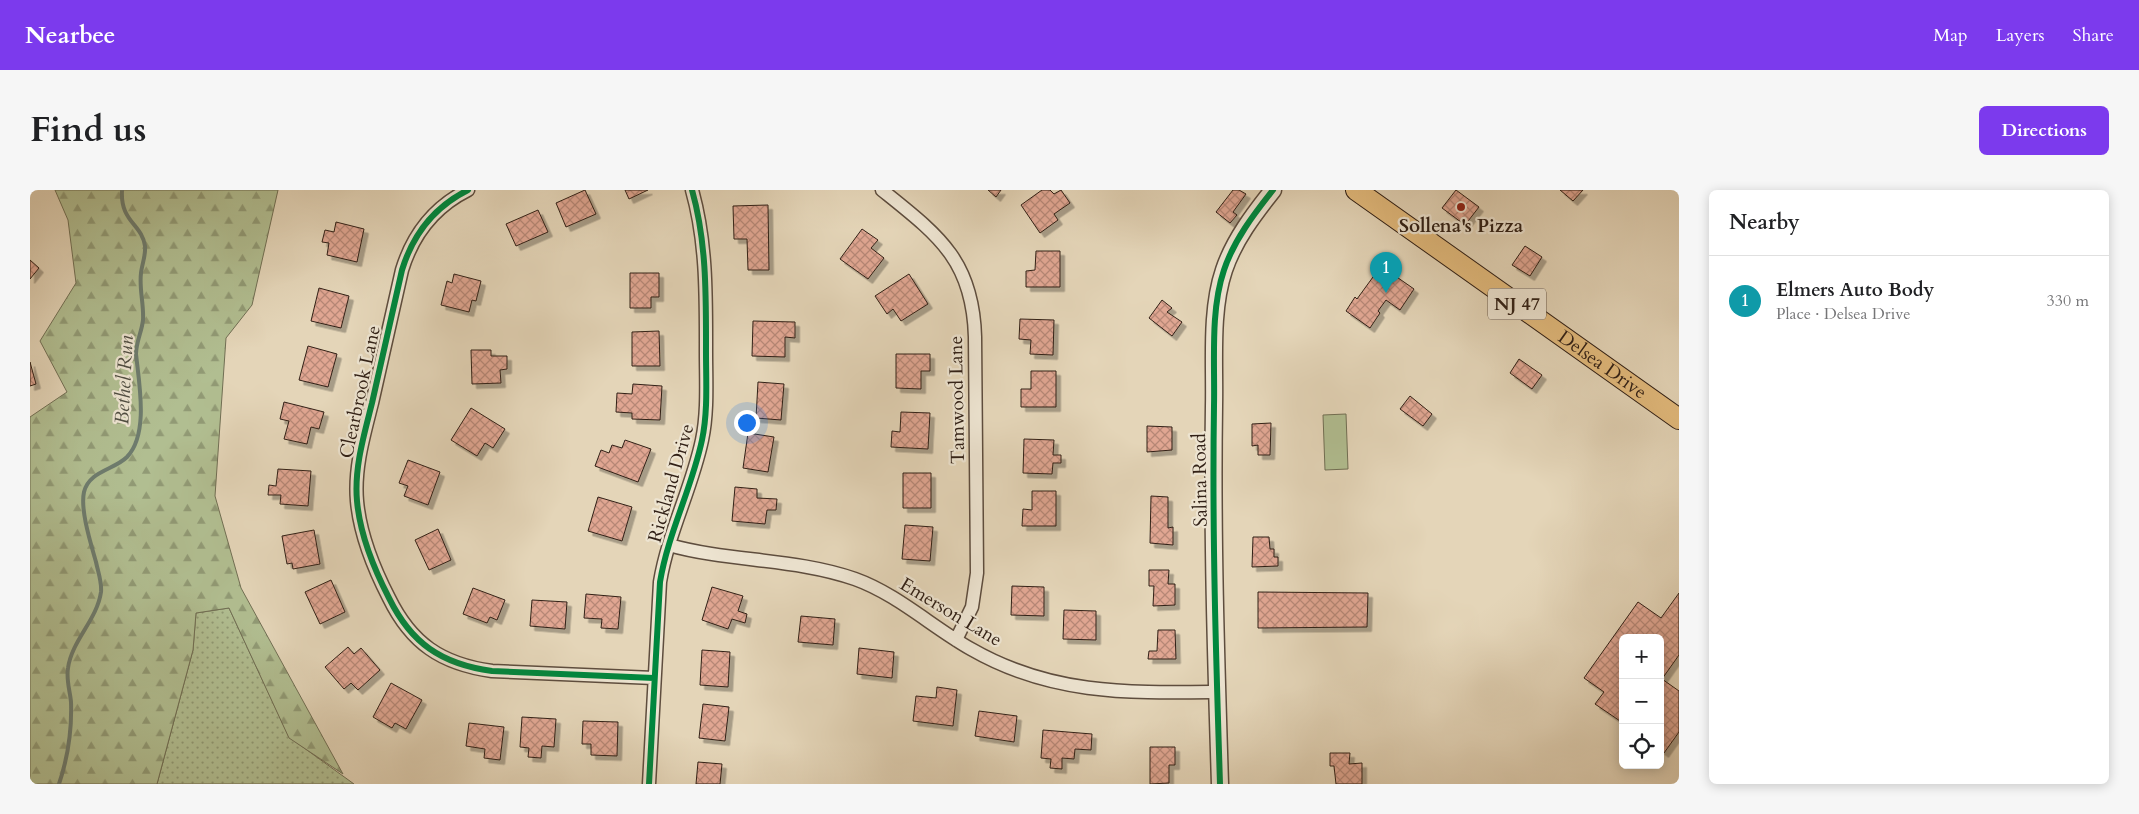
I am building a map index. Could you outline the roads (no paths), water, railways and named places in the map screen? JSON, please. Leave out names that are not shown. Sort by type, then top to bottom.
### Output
[{"type":"main road","name":"Delsea Drive","points":[[1356,190],[1679,419]]},
{"type":"street","name":"Clearbrook Lane","points":[[468,190],[445,205],[425,223],[412,242],[402,270],[360,454],[357,475],[358,507],[370,556],[394,609],[404,624],[423,644],[449,660],[466,666],[492,671],[654,678]]},
{"type":"street","name":"Rickland Drive","points":[[649,784],[659,589],[669,545],[700,446],[706,415],[704,259],[700,226],[692,190]]},
{"type":"street","name":"Tamwood Lane","points":[[882,190],[924,224],[946,246],[962,273],[973,308],[975,337],[977,573],[972,607],[956,640]]},
{"type":"street","name":"Salina Road","points":[[1220,784],[1214,434],[1218,290],[1231,252],[1242,232],[1273,190]]},
{"type":"street","name":"Emerson Lane","points":[[669,545],[698,553],[826,570],[851,578],[888,595],[981,655],[1010,667],[1076,687],[1139,693],[1217,692]]},
{"type":"waterway","name":"Bethel Run","points":[[59,784],[65,764],[70,733],[71,702],[68,681],[70,658],[95,612],[101,592],[100,577],[83,508],[84,492],[87,485],[96,475],[127,457],[134,447],[140,422],[141,408],[136,354],[143,320],[141,279],[145,246],[140,232],[124,209],[122,190]]},
{"type":"place","name":"Sollena's Pizza","points":[[1461,207]]},
{"type":"place","name":"Elmers Auto Body","points":[[1386,293]]}]
